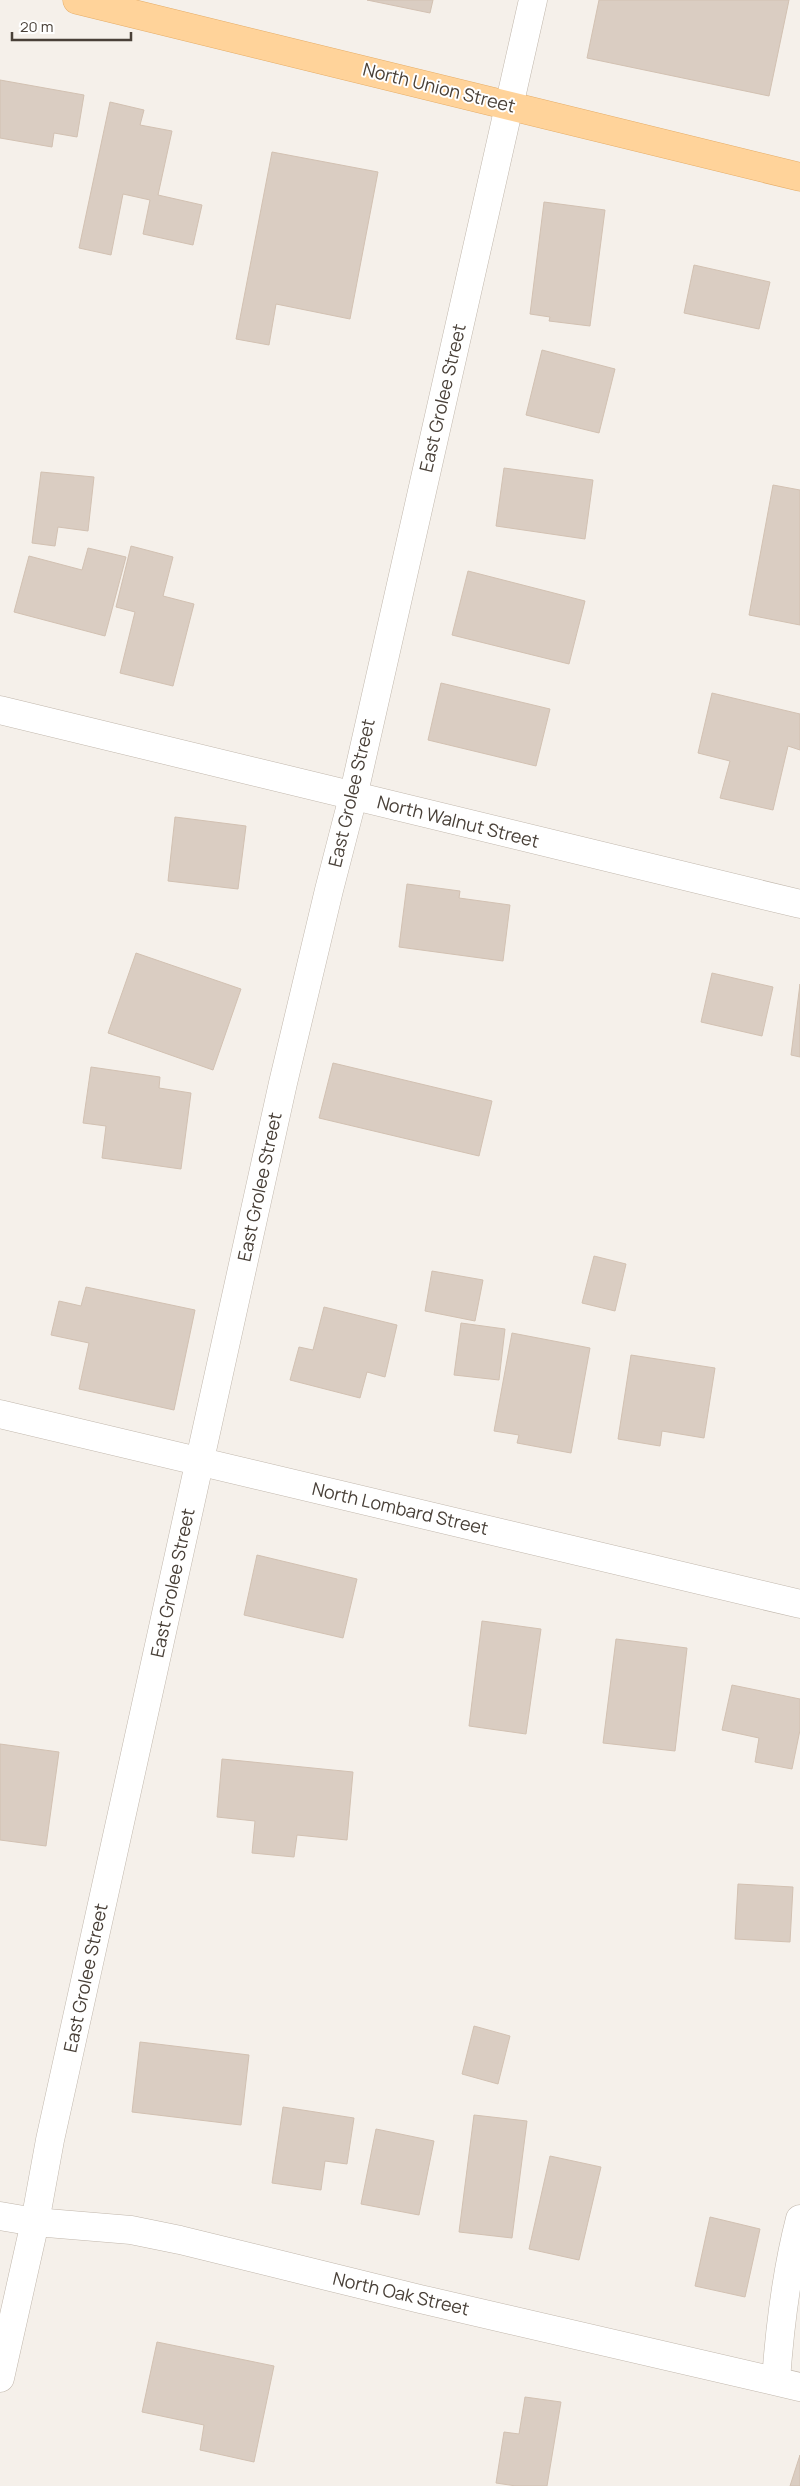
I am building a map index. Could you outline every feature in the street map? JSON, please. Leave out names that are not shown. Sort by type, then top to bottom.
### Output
[{"type":"main road","name":"North Union Street","points":[[77,0],[800,177]]},
{"type":"street","name":"East Grolee Street","points":[[0,2378],[35,2222],[50,2140],[284,1083],[329,890],[354,797],[533,0]]},
{"type":"street","name":"North Walnut Street","points":[[0,710],[800,904]]},
{"type":"street","name":"North Lombard Street","points":[[0,1414],[800,1604]]},
{"type":"street","name":"North Oak Street","points":[[0,2216],[35,2222],[132,2230],[180,2240],[420,2299],[788,2383]]},
{"type":"street","points":[[788,2383],[781,2316],[788,2267],[800,2219]]},
{"type":"building","points":[[367,0],[433,0],[430,13]]},
{"type":"building","points":[[599,0],[789,0],[769,96],[587,58]]},
{"type":"building","points":[[0,80],[84,95],[77,137],[54,133],[52,147],[0,138]]},
{"type":"building","points":[[110,102],[144,110],[140,125],[172,131],[158,195],[202,205],[193,245],[143,234],[150,200],[123,194],[111,255],[79,248]]},
{"type":"building","points":[[272,152],[378,172],[350,319],[276,304],[269,345],[236,339]]},
{"type":"building","points":[[544,202],[605,210],[590,326],[549,321],[550,317],[530,314]]},
{"type":"building","points":[[694,265],[770,282],[759,329],[684,313]]},
{"type":"building","points":[[542,350],[615,369],[599,433],[526,415]]},
{"type":"building","points":[[504,468],[593,480],[585,539],[496,526]]},
{"type":"building","points":[[41,472],[94,477],[88,531],[58,527],[55,546],[32,543]]},
{"type":"building","points":[[773,485],[800,490],[800,625],[749,615]]},
{"type":"building","points":[[131,546],[173,557],[163,596],[194,604],[173,686],[120,673],[135,612],[116,607]]},
{"type":"building","points":[[88,548],[126,557],[105,636],[14,612],[29,556],[82,570]]},
{"type":"building","points":[[468,571],[585,601],[569,664],[452,635]]},
{"type":"building","points":[[441,683],[550,709],[536,766],[428,740]]},
{"type":"building","points":[[712,693],[800,714],[800,750],[788,746],[773,810],[720,798],[730,761],[698,753]]},
{"type":"building","points":[[175,817],[246,826],[238,889],[168,881]]},
{"type":"building","points":[[407,884],[460,891],[459,898],[510,905],[503,961],[399,947]]},
{"type":"building","points":[[136,953],[241,989],[213,1070],[108,1033]]},
{"type":"building","points":[[712,973],[773,987],[762,1036],[701,1022]]},
{"type":"building","points":[[800,984],[800,1057],[791,1055]]},
{"type":"building","points":[[333,1063],[492,1101],[479,1156],[319,1118]]},
{"type":"building","points":[[91,1067],[160,1077],[159,1088],[191,1093],[181,1169],[102,1158],[106,1126],[83,1123]]},
{"type":"building","points":[[594,1256],[626,1264],[615,1311],[582,1303]]},
{"type":"building","points":[[432,1271],[483,1280],[475,1321],[425,1311]]},
{"type":"building","points":[[86,1287],[195,1310],[174,1410],[79,1389],[89,1343],[51,1335],[59,1301],[81,1306]]},
{"type":"building","points":[[324,1307],[397,1325],[385,1377],[367,1372],[360,1398],[290,1380],[299,1347],[313,1350]]},
{"type":"building","points":[[461,1323],[505,1329],[499,1380],[454,1375]]},
{"type":"building","points":[[512,1333],[590,1348],[571,1453],[517,1443],[519,1435],[494,1431]]},
{"type":"building","points":[[631,1355],[715,1368],[704,1438],[662,1431],[660,1446],[618,1439]]},
{"type":"building","points":[[257,1555],[357,1579],[343,1638],[244,1615]]},
{"type":"building","points":[[482,1621],[541,1629],[526,1734],[469,1726]]},
{"type":"building","points":[[616,1639],[687,1648],[675,1751],[603,1743]]},
{"type":"building","points":[[732,1685],[800,1699],[800,1730],[792,1769],[755,1762],[759,1738],[722,1730]]},
{"type":"building","points":[[0,1744],[59,1752],[46,1846],[0,1840]]},
{"type":"building","points":[[222,1759],[353,1772],[347,1840],[297,1835],[294,1857],[252,1853],[255,1821],[217,1817]]},
{"type":"building","points":[[738,1884],[793,1887],[790,1942],[735,1939]]},
{"type":"building","points":[[474,2026],[510,2036],[498,2084],[462,2074]]},
{"type":"building","points":[[140,2042],[249,2055],[241,2125],[132,2112]]},
{"type":"building","points":[[283,2107],[354,2118],[347,2164],[325,2161],[321,2190],[272,2183]]},
{"type":"building","points":[[474,2115],[527,2121],[512,2238],[459,2232]]},
{"type":"building","points":[[376,2129],[434,2141],[419,2215],[361,2204]]},
{"type":"building","points":[[550,2156],[601,2167],[579,2260],[529,2249]]},
{"type":"building","points":[[710,2217],[760,2229],[745,2297],[695,2286]]},
{"type":"building","points":[[157,2342],[274,2366],[254,2462],[200,2450],[204,2425],[142,2412]]},
{"type":"building","points":[[525,2397],[561,2402],[547,2486],[516,2486],[496,2483],[504,2432],[519,2434]]},
{"type":"building","points":[[800,2455],[800,2486],[790,2486]]}]
